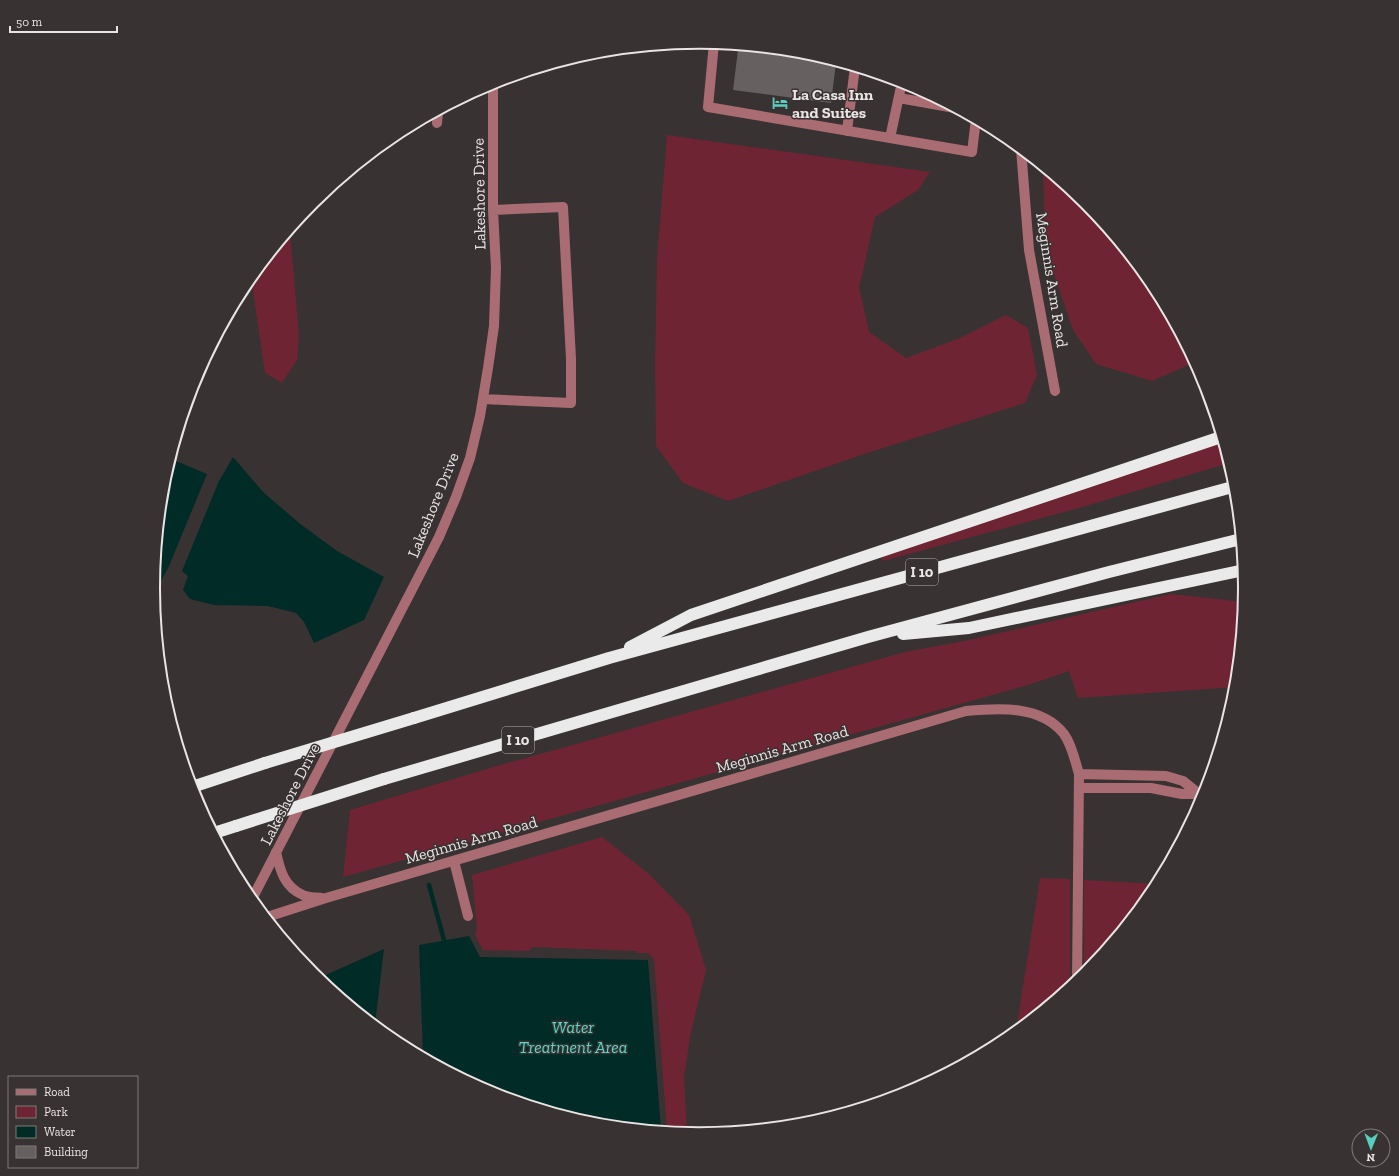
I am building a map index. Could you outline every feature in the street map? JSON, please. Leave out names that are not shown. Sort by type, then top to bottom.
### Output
[{"type":"highway","points":[[609,658],[691,615],[1217,439]]},
{"type":"highway","name":"I 10","points":[[198,785],[265,763],[609,658],[1229,488]]},
{"type":"highway","name":"I 10","points":[[219,831],[384,779],[868,637],[1109,572],[1236,540]]},
{"type":"highway","points":[[868,637],[969,628],[1238,571]]},
{"type":"street","points":[[713,49],[708,107],[972,152],[975,125]]},
{"type":"street","points":[[847,131],[854,72]]},
{"type":"street","points":[[890,138],[901,88]]},
{"type":"street","name":"Lakeshore Drive","points":[[255,893],[438,537],[456,497],[470,458],[483,398],[494,326],[496,268],[493,210],[493,90]]},
{"type":"street","points":[[899,98],[938,105]]},
{"type":"street","points":[[437,124],[438,117]]},
{"type":"street","name":"Meginnis Arm Road","points":[[1022,156],[1029,250],[1055,391]]},
{"type":"street","points":[[483,398],[571,403],[571,359],[563,207],[493,210]]},
{"type":"street","name":"Meginnis Arm Road","points":[[272,916],[326,898],[966,711],[996,708],[1028,712],[1043,718],[1056,727],[1064,735],[1070,746],[1079,774],[1077,973]]},
{"type":"street","points":[[1079,774],[1166,776],[1183,781],[1198,791]]},
{"type":"street","points":[[1079,788],[1151,788],[1182,794],[1197,794]]},
{"type":"street","points":[[276,852],[281,873],[292,888],[304,896],[326,898]]},
{"type":"street","points":[[454,861],[468,916]]},
{"type":"green space","points":[[667,135],[930,172],[918,190],[875,217],[859,288],[869,332],[906,358],[960,338],[1006,315],[1028,328],[1037,375],[1025,403],[864,454],[728,501],[683,483],[656,446],[655,362],[657,259]]},
{"type":"green space","points":[[1043,173],[1081,207],[1127,260],[1148,289],[1166,319],[1189,364],[1152,381],[1096,364],[1073,330],[1045,248]]},
{"type":"green space","points":[[291,237],[299,336],[297,360],[282,383],[265,373],[252,287]]},
{"type":"green space","points":[[1219,443],[1224,465],[1079,508],[883,561],[881,556]]},
{"type":"green space","points":[[1171,594],[1238,601],[1234,658],[1229,687],[1078,698],[1069,671],[1028,685],[343,877],[350,810],[497,766],[905,652],[964,641]]},
{"type":"green space","points":[[602,837],[649,874],[689,915],[706,970],[691,1032],[684,1077],[687,1127],[667,1126],[654,959],[648,953],[637,953],[637,951],[532,947],[529,951],[483,950],[475,935],[477,929],[472,875]]},
{"type":"green space","points":[[1040,878],[1070,879],[1070,979],[1028,1016],[1017,1023]]},
{"type":"green space","points":[[1084,880],[1150,884],[1127,916],[1084,966]]},
{"type":"water","points":[[233,457],[263,492],[299,523],[337,551],[384,577],[364,620],[314,643],[304,622],[296,613],[268,606],[214,605],[190,599],[183,590],[188,576],[182,571],[219,481]]},
{"type":"water","points":[[176,461],[207,474],[169,566],[160,583],[165,518]]},
{"type":"water","name":"Water Treatment Area","points":[[469,936],[480,957],[648,960],[661,1126],[594,1117],[560,1109],[493,1086],[423,1050],[419,945]]},
{"type":"water","points":[[384,949],[376,1019],[344,993],[325,975]]},
{"type":"building","points":[[738,50],[805,59],[836,66],[831,103],[733,90]]},
{"type":"waterway","points":[[429,885],[444,940]]},
{"type":"place","name":"La Casa Inn and Suites","points":[[780,103]]}]
